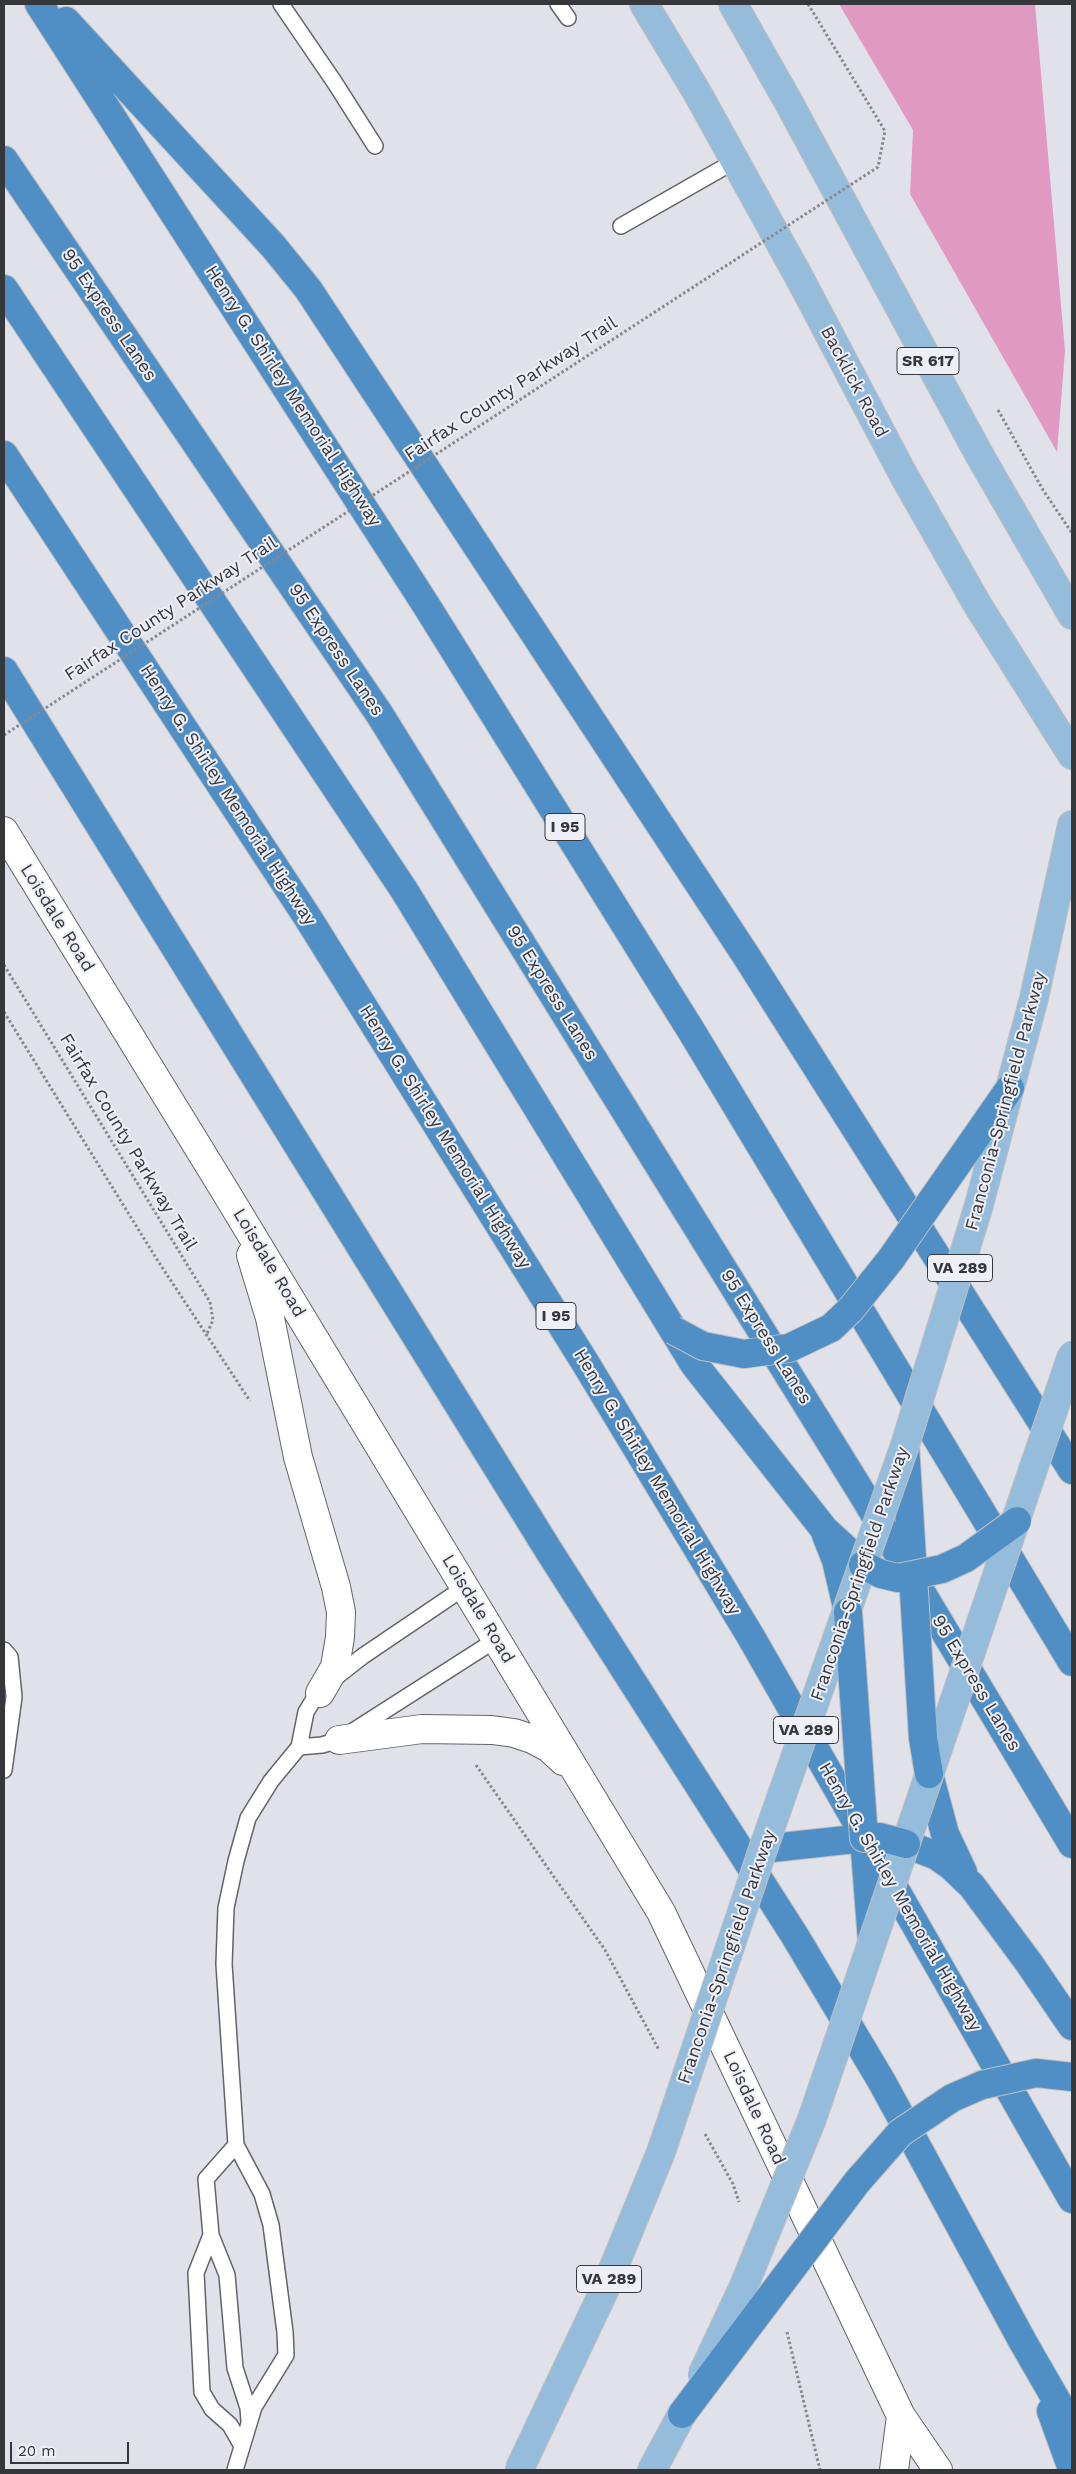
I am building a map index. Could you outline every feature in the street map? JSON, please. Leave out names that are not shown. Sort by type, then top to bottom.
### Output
[{"type":"highway","name":"Henry G. Shirley Memorial Highway","points":[[39,4],[463,663],[702,1049],[1072,1662]]},
{"type":"highway","points":[[50,4],[274,246],[308,288],[740,945],[1072,1470]]},
{"type":"highway","name":"95 Express Lanes","points":[[4,160],[380,715],[863,1495],[1072,1844]]},
{"type":"highway","points":[[4,289],[404,890],[673,1330],[717,1396],[824,1529],[863,1565],[881,1574],[898,1578],[942,1569],[966,1558],[1017,1521]]},
{"type":"highway","name":"Henry G. Shirley Memorial Highway","points":[[4,455],[308,918],[591,1372],[751,1637],[1072,2199]]},
{"type":"highway","points":[[4,671],[549,1551],[795,1936],[882,2082],[1023,2342],[1072,2427]]},
{"type":"highway","points":[[673,1330],[702,1346],[744,1354],[789,1348],[831,1328],[851,1309],[891,1259],[1010,1088]]},
{"type":"highway","points":[[904,1446],[923,1738],[929,1774],[945,1834],[972,1886],[1029,1963],[1072,2026]]},
{"type":"highway","points":[[824,1529],[836,1560],[848,1612],[872,1941]]},
{"type":"highway","points":[[763,1848],[880,1837],[906,1844],[937,1856],[951,1866],[972,1886]]},
{"type":"highway","points":[[682,2414],[857,2182],[900,2133],[952,2098],[982,2085],[1036,2073],[1072,2076]]},
{"type":"highway","points":[[1023,2342],[1059,2429],[1072,2469]]},
{"type":"main road","name":"Backlick Road","points":[[644,4],[694,86],[903,474],[977,604],[1072,755]]},
{"type":"main road","name":"SR 617","points":[[733,4],[789,103],[980,456],[1072,615]]},
{"type":"main road","name":"Franconia-Springfield Parkway","points":[[519,2470],[574,2357],[632,2226],[682,2091],[763,1848],[848,1612],[904,1446],[979,1205],[1034,998],[1072,824]]},
{"type":"main road","name":"Loisdale Road","points":[[4,831],[225,1191],[661,1912],[900,2416],[938,2470]]},
{"type":"main road","points":[[225,1191],[248,1244],[260,1280],[298,1457],[339,1603],[340,1637],[335,1666],[320,1693]]},
{"type":"main road","points":[[652,2470],[720,2341],[794,2164],[1017,1521],[1072,1355]]},
{"type":"main road","points":[[339,1740],[422,1729],[470,1729],[514,1732],[550,1748],[576,1772]]},
{"type":"main road","points":[[894,2470],[900,2416]]},
{"type":"lane","points":[[281,4],[335,82],[375,146]]},
{"type":"lane","points":[[558,4],[568,18]]},
{"type":"lane","points":[[621,226],[735,161]]},
{"type":"lane","points":[[235,2470],[254,2408],[286,2355],[285,2332],[271,2225],[262,2194],[236,2145],[224,1964],[226,1908],[248,1818],[271,1781],[299,1747],[306,1712],[320,1693],[363,1656],[465,1587]]},
{"type":"lane","points":[[299,1747],[322,1745],[339,1740],[496,1639]]},
{"type":"lane","points":[[4,1650],[10,1657],[14,1697],[4,1770]]},
{"type":"lane","points":[[236,2145],[206,2179],[211,2236],[227,2275],[235,2368],[248,2408],[249,2425]]},
{"type":"lane","points":[[211,2236],[196,2273],[202,2392],[212,2409],[230,2425],[242,2446]]},
{"type":"path","name":"Fairfax County Parkway Trail","points":[[4,735],[878,167],[885,131],[808,4]]},
{"type":"path","name":"Fairfax County Parkway Trail","points":[[4,965],[210,1302],[213,1311],[211,1329],[206,1336]]},
{"type":"path","points":[[4,1012],[156,1258],[254,1409]]},
{"type":"shaded area","points":[[839,4],[1035,4],[1065,351],[1057,452],[910,194],[913,130]]}]
